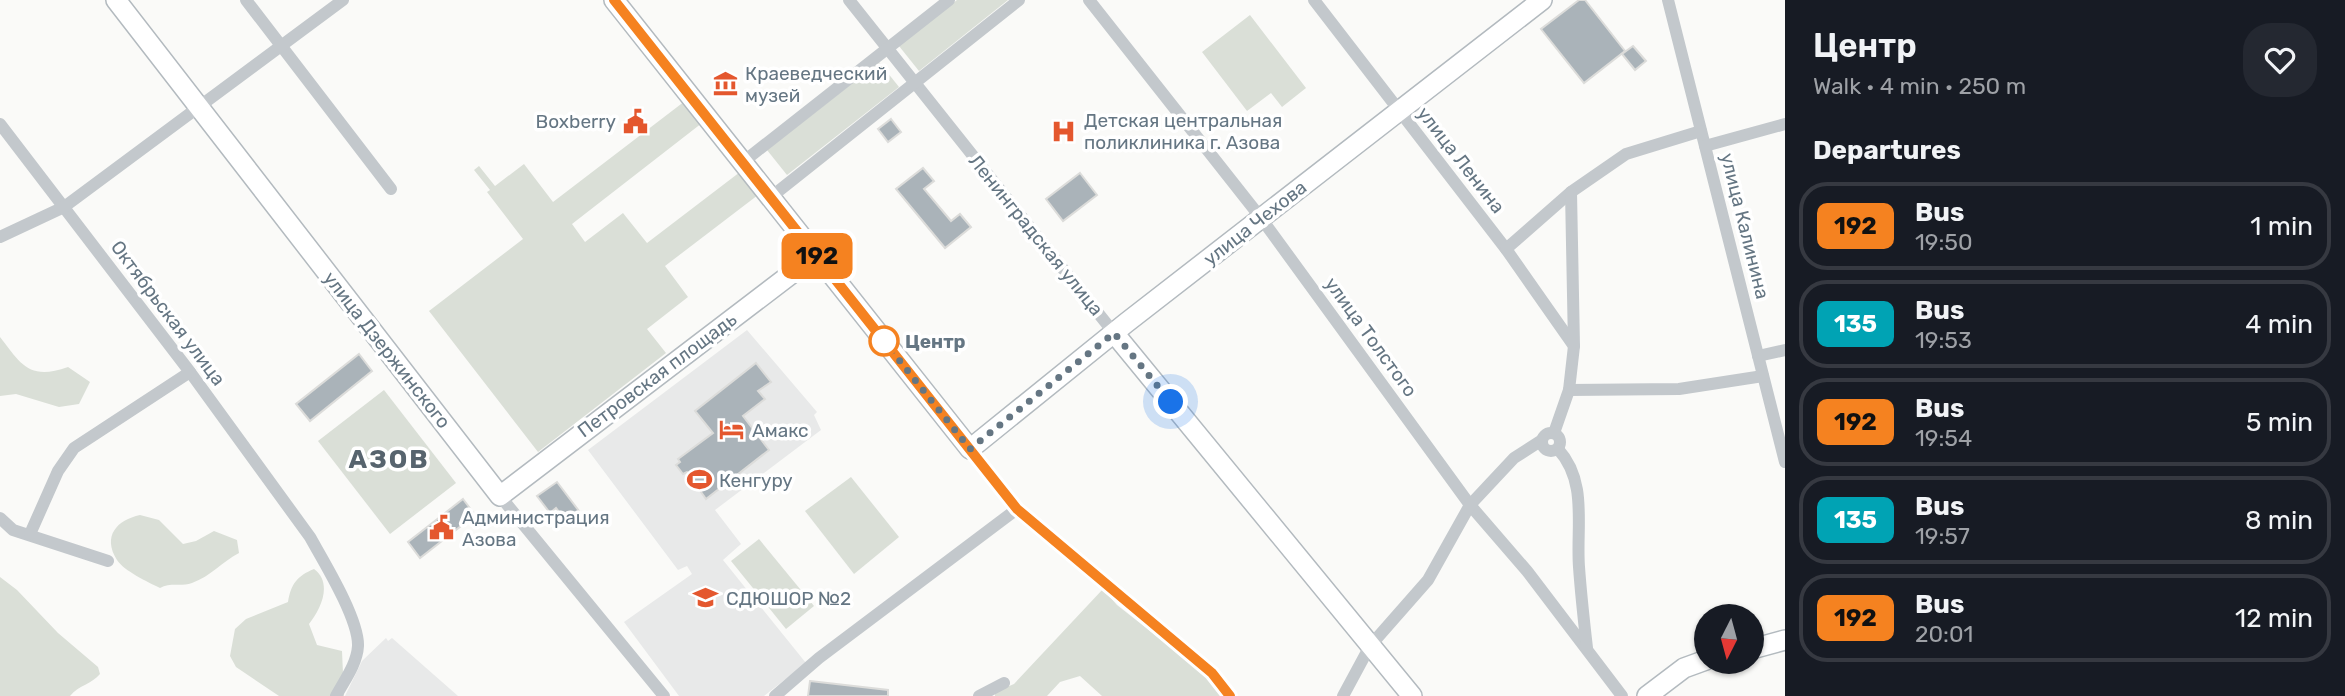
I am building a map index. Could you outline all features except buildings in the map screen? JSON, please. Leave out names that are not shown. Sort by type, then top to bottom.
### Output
[{"type":"street","name":"улица Дзержинского","points":[[116,0],[651,691],[664,696]]},
{"type":"street","points":[[246,0],[391,189]]},
{"type":"street","points":[[0,237],[64,207],[343,0]]},
{"type":"street","points":[[614,0],[1017,509],[1212,673],[1230,696]]},
{"type":"street","name":"Ленинградская улица","points":[[849,0],[1114,333],[1412,696]]},
{"type":"street","points":[[743,162],[949,0]]},
{"type":"street","points":[[771,197],[1019,0]]},
{"type":"street","name":"улица Толстого","points":[[1089,0],[1261,218],[1470,505],[1527,571],[1622,696]]},
{"type":"street","name":"улица Ленина","points":[[1314,0],[1506,249],[1574,346]]},
{"type":"street","name":"улица Чехова","points":[[970,449],[1398,110],[1542,0]]},
{"type":"street","name":"улица Калинина","points":[[1668,0],[1785,462]]},
{"type":"street","name":"Октябрьская улица","points":[[0,124],[190,372],[304,527],[327,566],[357,631],[358,649],[353,665],[336,696]]},
{"type":"street","points":[[1705,146],[1785,124]]},
{"type":"street","points":[[1506,249],[1571,191],[1626,153],[1701,131]]},
{"type":"street","points":[[1343,696],[1370,646],[1428,580],[1470,505],[1514,458],[1548,436],[1569,390],[1574,346],[1571,191]]},
{"type":"street","name":"Петровская площадь","points":[[500,496],[816,255]]},
{"type":"street","points":[[1758,356],[1785,350]]},
{"type":"street","points":[[30,534],[58,471],[74,448],[190,372]]},
{"type":"street","points":[[1569,390],[1679,389],[1763,376]]},
{"type":"street","points":[[1548,436],[1560,440],[1558,449],[1571,463],[1578,492],[1578,565],[1587,649]]},
{"type":"street","points":[[775,696],[819,658],[1017,509]]},
{"type":"street","points":[[0,518],[13,530],[108,561]]},
{"type":"street","points":[[1764,646],[1785,640]]},
{"type":"street","points":[[1647,696],[1684,668],[1694,664]]},
{"type":"street","points":[[979,696],[1004,684]]},
{"type":"shaded area","points":[[957,0],[1008,0],[919,71],[899,46]]},
{"type":"shaded area","points":[[1250,15],[1306,88],[1282,107],[1271,93],[1247,111],[1202,52]]},
{"type":"shaded area","points":[[879,62],[899,87],[787,175],[767,150]]},
{"type":"shaded area","points":[[685,101],[702,123],[572,224],[585,242],[623,213],[647,243],[740,172],[758,195],[665,266],[688,297],[647,329],[666,353],[538,452],[429,311],[523,239],[487,192],[490,190],[474,170],[479,166],[495,186],[524,164],[553,202]]},
{"type":"shaded area","points":[[747,330],[817,412],[814,415],[821,430],[715,510],[741,544],[723,560],[806,663],[764,696],[679,696],[624,622],[692,574],[687,566],[678,570],[588,450]]},
{"type":"shaded area","points":[[0,337],[20,362],[35,371],[55,371],[68,367],[90,382],[79,404],[59,407],[16,394],[0,396]]},
{"type":"shaded area","points":[[384,390],[456,483],[390,534],[318,441]]},
{"type":"shaded area","points":[[851,477],[899,537],[854,574],[805,511]]},
{"type":"shaded area","points":[[140,515],[159,520],[183,544],[196,541],[214,531],[237,540],[239,553],[199,580],[160,588],[125,568],[117,560],[111,544],[114,530],[119,525]]},
{"type":"shaded area","points":[[759,539],[814,606],[786,629],[731,561]]},
{"type":"shaded area","points":[[314,569],[323,581],[324,589],[318,611],[309,624],[317,645],[342,651],[344,696],[279,696],[236,667],[230,656],[235,629],[246,619],[288,602],[296,581]]},
{"type":"shaded area","points":[[0,577],[98,667],[100,674],[97,677],[70,696],[0,696]]},
{"type":"shaded area","points":[[1103,589],[1117,605],[1201,671],[1221,696],[1102,696],[1080,676],[1060,682],[1047,696],[995,696],[995,692],[1014,684]]},
{"type":"shaded area","points":[[386,638],[388,641],[392,638],[458,696],[345,696],[362,661]]},
{"type":"bus line","name":"192","points":[[614,0],[1017,509],[1212,673],[1230,696]]},
{"type":"place","name":"Краеведческий музей","points":[[725,84]]},
{"type":"place","name":"Boxberry","points":[[636,121]]},
{"type":"place","name":"Детская центральная поликлиника г. Азова","points":[[1064,131]]},
{"type":"place","name":"Центр","points":[[884,341]]},
{"type":"place","name":"Амакс","points":[[732,430]]},
{"type":"place","name":"Кенгуру","points":[[699,480]]},
{"type":"place","name":"Администрация Азова","points":[[442,528]]},
{"type":"place","name":"СДЮШОР №2","points":[[706,598]]},
{"type":"district","name":"АЗОВ","points":[[389,459]]},
{"type":"route","points":[[884,341],[970,449],[1114,333],[1171,402]]}]
